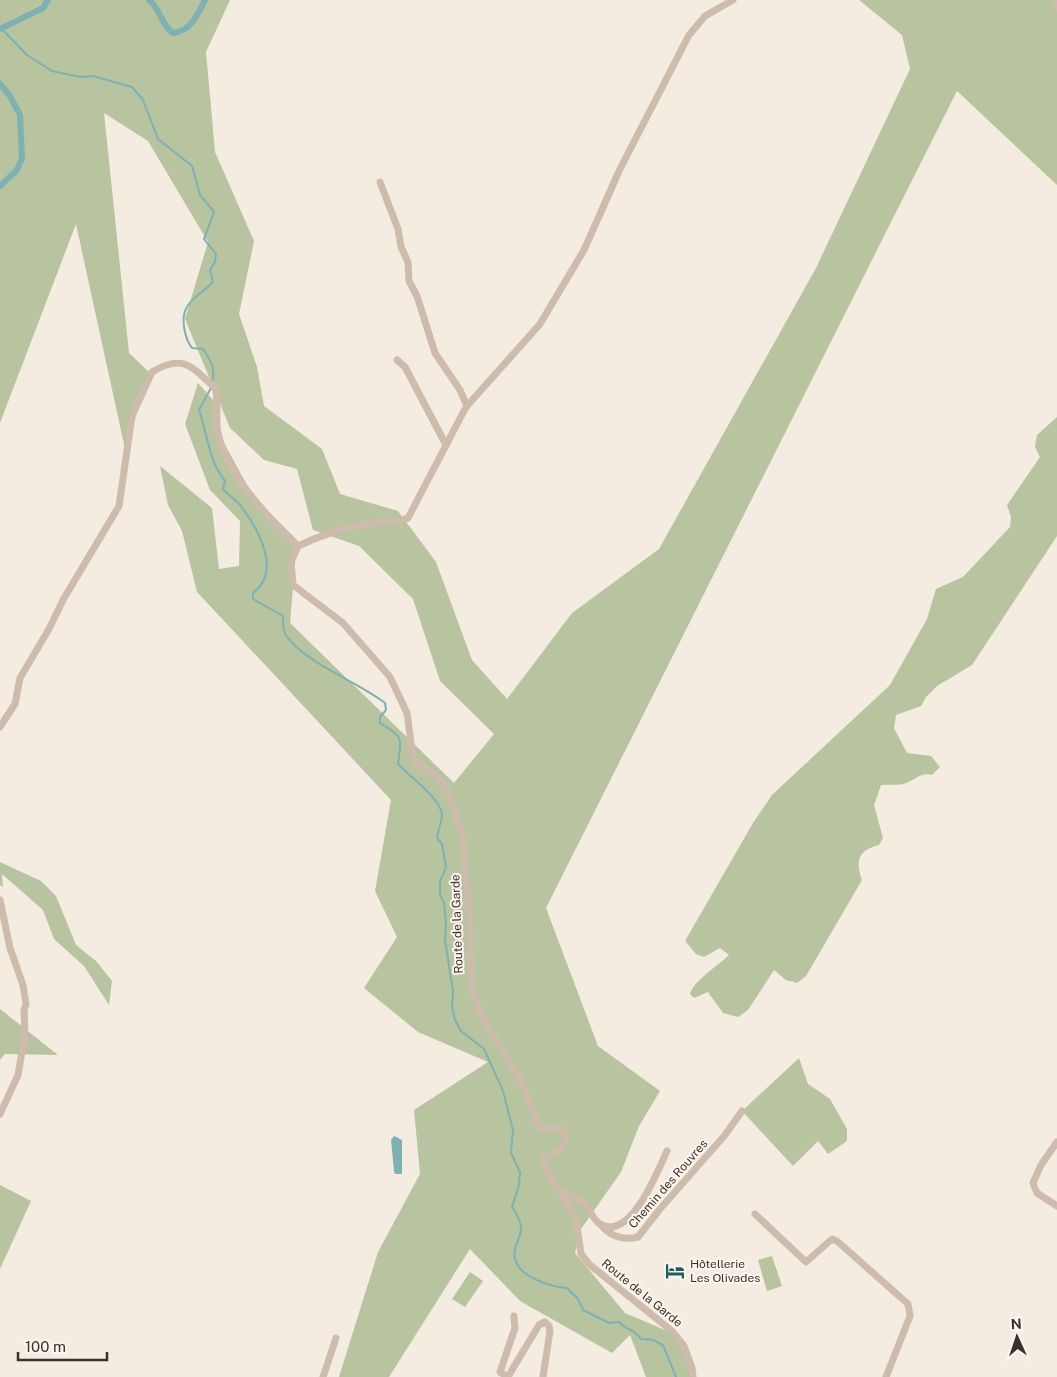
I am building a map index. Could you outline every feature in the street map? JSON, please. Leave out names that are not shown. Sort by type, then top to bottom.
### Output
[{"type":"street","points":[[0,727],[15,704],[20,678],[49,629],[63,600],[119,506],[132,416],[152,372],[162,366],[176,362],[191,365],[215,388],[217,393],[215,409],[218,433],[225,455],[246,489],[266,514],[298,546],[344,529],[372,523],[401,522],[408,518],[467,406],[540,324],[594,230],[613,184],[689,36],[705,16],[733,0]]},
{"type":"street","points":[[1056,0],[1057,8]]},
{"type":"street","points":[[380,182],[398,228],[400,247],[408,262],[409,281],[417,296],[435,353],[465,398],[467,406]]},
{"type":"street","points":[[397,360],[405,367],[446,445]]},
{"type":"street","name":"Route de la Garde","points":[[298,546],[291,562],[293,585],[343,623],[390,677],[407,713],[413,757],[418,764],[438,777],[450,794],[464,840],[469,909],[471,985],[481,1016],[521,1081],[539,1126],[546,1130],[561,1128],[566,1134],[565,1142],[560,1150],[548,1154],[543,1160],[545,1168],[562,1192],[579,1226],[579,1247],[585,1260],[672,1330],[684,1346],[692,1368],[693,1377]]},
{"type":"street","points":[[0,900],[10,948],[23,985],[26,1004],[24,1010],[26,1034],[18,1075],[0,1114]]},
{"type":"street","name":"Chemin des Rouvres","points":[[600,1224],[616,1237],[638,1238],[660,1209],[725,1135],[742,1111]]},
{"type":"street","points":[[1057,1142],[1041,1165],[1033,1184],[1037,1193],[1057,1206]]},
{"type":"street","points":[[562,1192],[585,1204],[600,1224],[612,1227],[622,1223],[648,1194],[667,1151]]},
{"type":"street","points":[[755,1214],[806,1262],[827,1241],[832,1239],[837,1241],[908,1304],[910,1316],[886,1377]]},
{"type":"street","points":[[514,1316],[515,1328],[500,1372],[502,1375],[510,1375],[539,1325],[545,1322],[549,1326],[550,1331],[543,1377]]},
{"type":"street","points":[[323,1377],[336,1338]]},
{"type":"green space","points":[[0,0],[230,0],[206,52],[215,152],[254,241],[239,314],[257,367],[264,406],[322,449],[340,494],[398,511],[436,562],[472,660],[507,699],[572,613],[659,549],[816,268],[910,69],[902,35],[859,0],[1057,0],[1057,185],[957,91],[546,908],[598,1046],[660,1091],[639,1126],[621,1172],[581,1229],[575,1253],[625,1313],[679,1336],[695,1377],[646,1377],[630,1335],[612,1353],[520,1301],[470,1249],[389,1377],[339,1377],[378,1252],[420,1174],[414,1110],[488,1062],[418,1032],[364,988],[397,937],[375,891],[391,800],[197,592],[182,531],[168,505],[160,466],[212,508],[219,569],[239,566],[240,521],[210,490],[185,424],[198,383],[214,401],[224,443],[253,496],[297,540],[290,623],[454,783],[494,734],[440,681],[413,599],[359,546],[313,530],[297,469],[264,460],[230,428],[185,319],[208,242],[148,141],[104,113],[129,353],[150,373],[125,449],[76,224],[0,423]]},
{"type":"green space","points":[[1057,417],[1057,536],[972,665],[937,686],[926,697],[921,706],[896,715],[894,728],[907,753],[931,756],[940,767],[932,775],[921,775],[903,784],[881,785],[874,805],[883,838],[879,845],[866,850],[860,857],[859,867],[862,880],[806,976],[797,983],[786,980],[774,970],[748,1010],[738,1017],[723,1013],[708,992],[694,998],[690,994],[696,984],[729,955],[720,948],[704,957],[696,954],[685,941],[753,823],[772,795],[890,685],[927,619],[936,589],[963,577],[1010,527],[1011,517],[1007,505],[1040,457],[1035,447],[1037,435]]},
{"type":"green space","points":[[0,862],[41,881],[56,896],[76,945],[96,961],[112,981],[109,1005],[84,966],[54,939],[43,910],[2,874],[3,887],[0,885]]},
{"type":"green space","points":[[0,1009],[58,1055],[5,1054],[0,1060]]},
{"type":"green space","points":[[799,1058],[808,1084],[830,1099],[847,1129],[847,1141],[828,1154],[818,1141],[793,1166],[742,1111]]},
{"type":"green space","points":[[0,1185],[31,1201],[0,1269]]},
{"type":"green space","points":[[772,1256],[782,1286],[767,1291],[758,1260]]},
{"type":"green space","points":[[470,1272],[483,1281],[465,1307],[452,1299]]},
{"type":"water","points":[[394,1136],[402,1140],[402,1174],[395,1174],[394,1171],[391,1140]]},
{"type":"waterway","points":[[0,29],[43,8],[48,0]]},
{"type":"waterway","points":[[149,0],[156,7],[166,26],[173,33],[185,29],[193,21],[205,0]]},
{"type":"waterway","points":[[0,27],[27,55],[52,71],[80,77],[93,76],[132,87],[143,100],[158,139],[192,166],[200,195],[214,212],[204,239],[216,254],[215,262],[210,270],[213,282],[189,303],[185,312],[185,334],[192,348],[203,349],[210,361],[213,369],[212,383]]},
{"type":"waterway","points":[[0,84],[10,96],[20,115],[22,158],[17,170],[0,186]]},
{"type":"waterway","points":[[211,388],[199,410],[212,456],[219,473],[225,481],[223,489],[247,514],[259,537],[267,561],[266,573],[262,584],[253,593],[253,599],[283,616],[283,628],[286,635],[305,654],[385,703],[386,710],[380,717],[380,723],[394,732],[400,739],[398,764],[430,794],[440,808],[442,817],[437,838],[442,844],[446,867],[440,882],[440,894],[444,903],[445,940],[453,991],[452,1007],[455,1020],[461,1031],[484,1049],[503,1091],[513,1130],[511,1153],[520,1172],[519,1185],[512,1207],[521,1225],[521,1232],[514,1255],[515,1259],[523,1271],[536,1280],[553,1286],[567,1288],[578,1299],[583,1310],[609,1323],[619,1322],[637,1334],[641,1339],[653,1340],[663,1345],[676,1377]]},
{"type":"place","name":"Hôtellerie Les Olivades","points":[[675,1271]]}]
